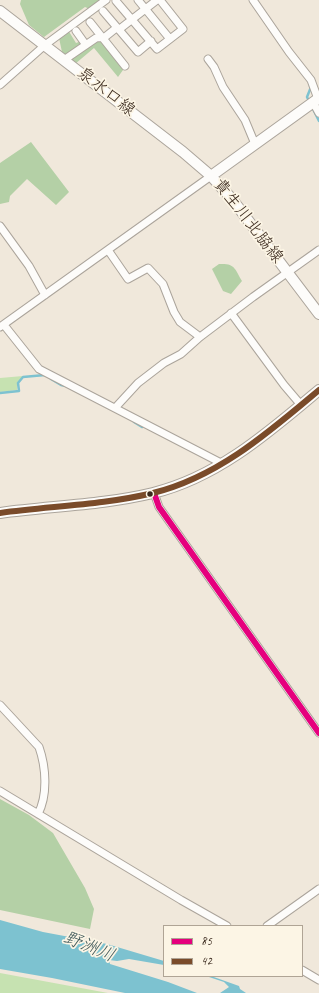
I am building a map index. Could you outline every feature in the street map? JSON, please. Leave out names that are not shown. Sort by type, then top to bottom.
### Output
[{"type":"main road","name":"泉水口線","points":[[0,11],[183,152],[211,176]]},
{"type":"main road","name":"貴生川北脇線","points":[[317,100],[211,176],[232,199],[319,314]]},
{"type":"main road","points":[[0,514],[125,499],[154,493],[194,479],[223,464],[273,430],[319,390]]},
{"type":"street","points":[[0,85],[45,45],[106,0]]},
{"type":"street","points":[[138,0],[170,39]]},
{"type":"street","points":[[64,60],[96,38],[103,38],[121,28],[132,20],[146,9],[159,0],[184,29],[157,49],[132,20],[116,1]]},
{"type":"street","points":[[253,0],[289,52],[311,80],[319,113]]},
{"type":"street","points":[[103,11],[138,52],[151,42]]},
{"type":"street","points":[[90,22],[125,66]]},
{"type":"street","points":[[76,31],[86,45]]},
{"type":"street","points":[[208,59],[214,67],[223,87],[245,120],[255,144]]},
{"type":"street","points":[[211,176],[2,326],[40,369],[223,464]]},
{"type":"street","points":[[0,226],[30,266],[45,295]]},
{"type":"street","points":[[108,250],[128,279],[148,268],[163,284],[174,312],[180,322],[200,337]]},
{"type":"street","points":[[115,408],[138,383],[164,364],[181,354],[200,337],[319,250]]},
{"type":"street","points":[[232,313],[280,379],[301,405]]},
{"type":"street","points":[[154,493],[159,507],[319,733]]},
{"type":"street","points":[[0,705],[39,747],[45,794],[38,814]]},
{"type":"street","points":[[0,791],[225,925]]},
{"type":"street","points":[[268,925],[319,889]]},
{"type":"street","points":[[303,971],[319,980]]},
{"type":"green space","points":[[21,0],[110,0],[97,12],[85,7],[44,37],[29,25],[20,4]]},
{"type":"green space","points":[[68,30],[76,43],[95,36],[107,48],[123,70],[118,77],[94,48],[75,64],[62,52],[59,38]]},
{"type":"green space","points":[[31,142],[69,192],[56,205],[27,179],[10,196],[9,202],[0,204],[0,163]]},
{"type":"green space","points":[[219,264],[228,265],[234,268],[242,281],[231,294],[223,291],[212,269]]},
{"type":"green space","points":[[23,376],[17,383],[17,390],[0,392],[0,378]]},
{"type":"green space","points":[[0,799],[29,815],[53,833],[85,888],[94,909],[90,929],[0,910]]},
{"type":"green space","points":[[0,973],[108,993],[0,993]]},
{"type":"water","name":"野洲川","points":[[0,920],[43,932],[107,944],[163,961],[163,965],[129,959],[117,961],[109,960],[110,964],[168,982],[197,993],[125,993],[0,969]]},
{"type":"water","points":[[209,977],[214,977],[239,986],[240,989],[246,993],[220,993],[229,987],[224,982]]},
{"type":"waterway","points":[[309,101],[307,97],[311,87],[310,86]]},
{"type":"waterway","points":[[312,107],[319,121]]},
{"type":"waterway","points":[[0,393],[19,391],[18,383],[23,377],[45,375]]},
{"type":"waterway","points":[[51,379],[61,385],[66,386]]},
{"type":"waterway","points":[[134,422],[142,427]]},
{"type":"transit line","name":"42","points":[[0,513],[96,503],[134,497],[177,486],[199,476],[242,451],[281,422],[319,390]]},
{"type":"transit line","name":"85","points":[[154,493],[159,507],[319,733]]}]
